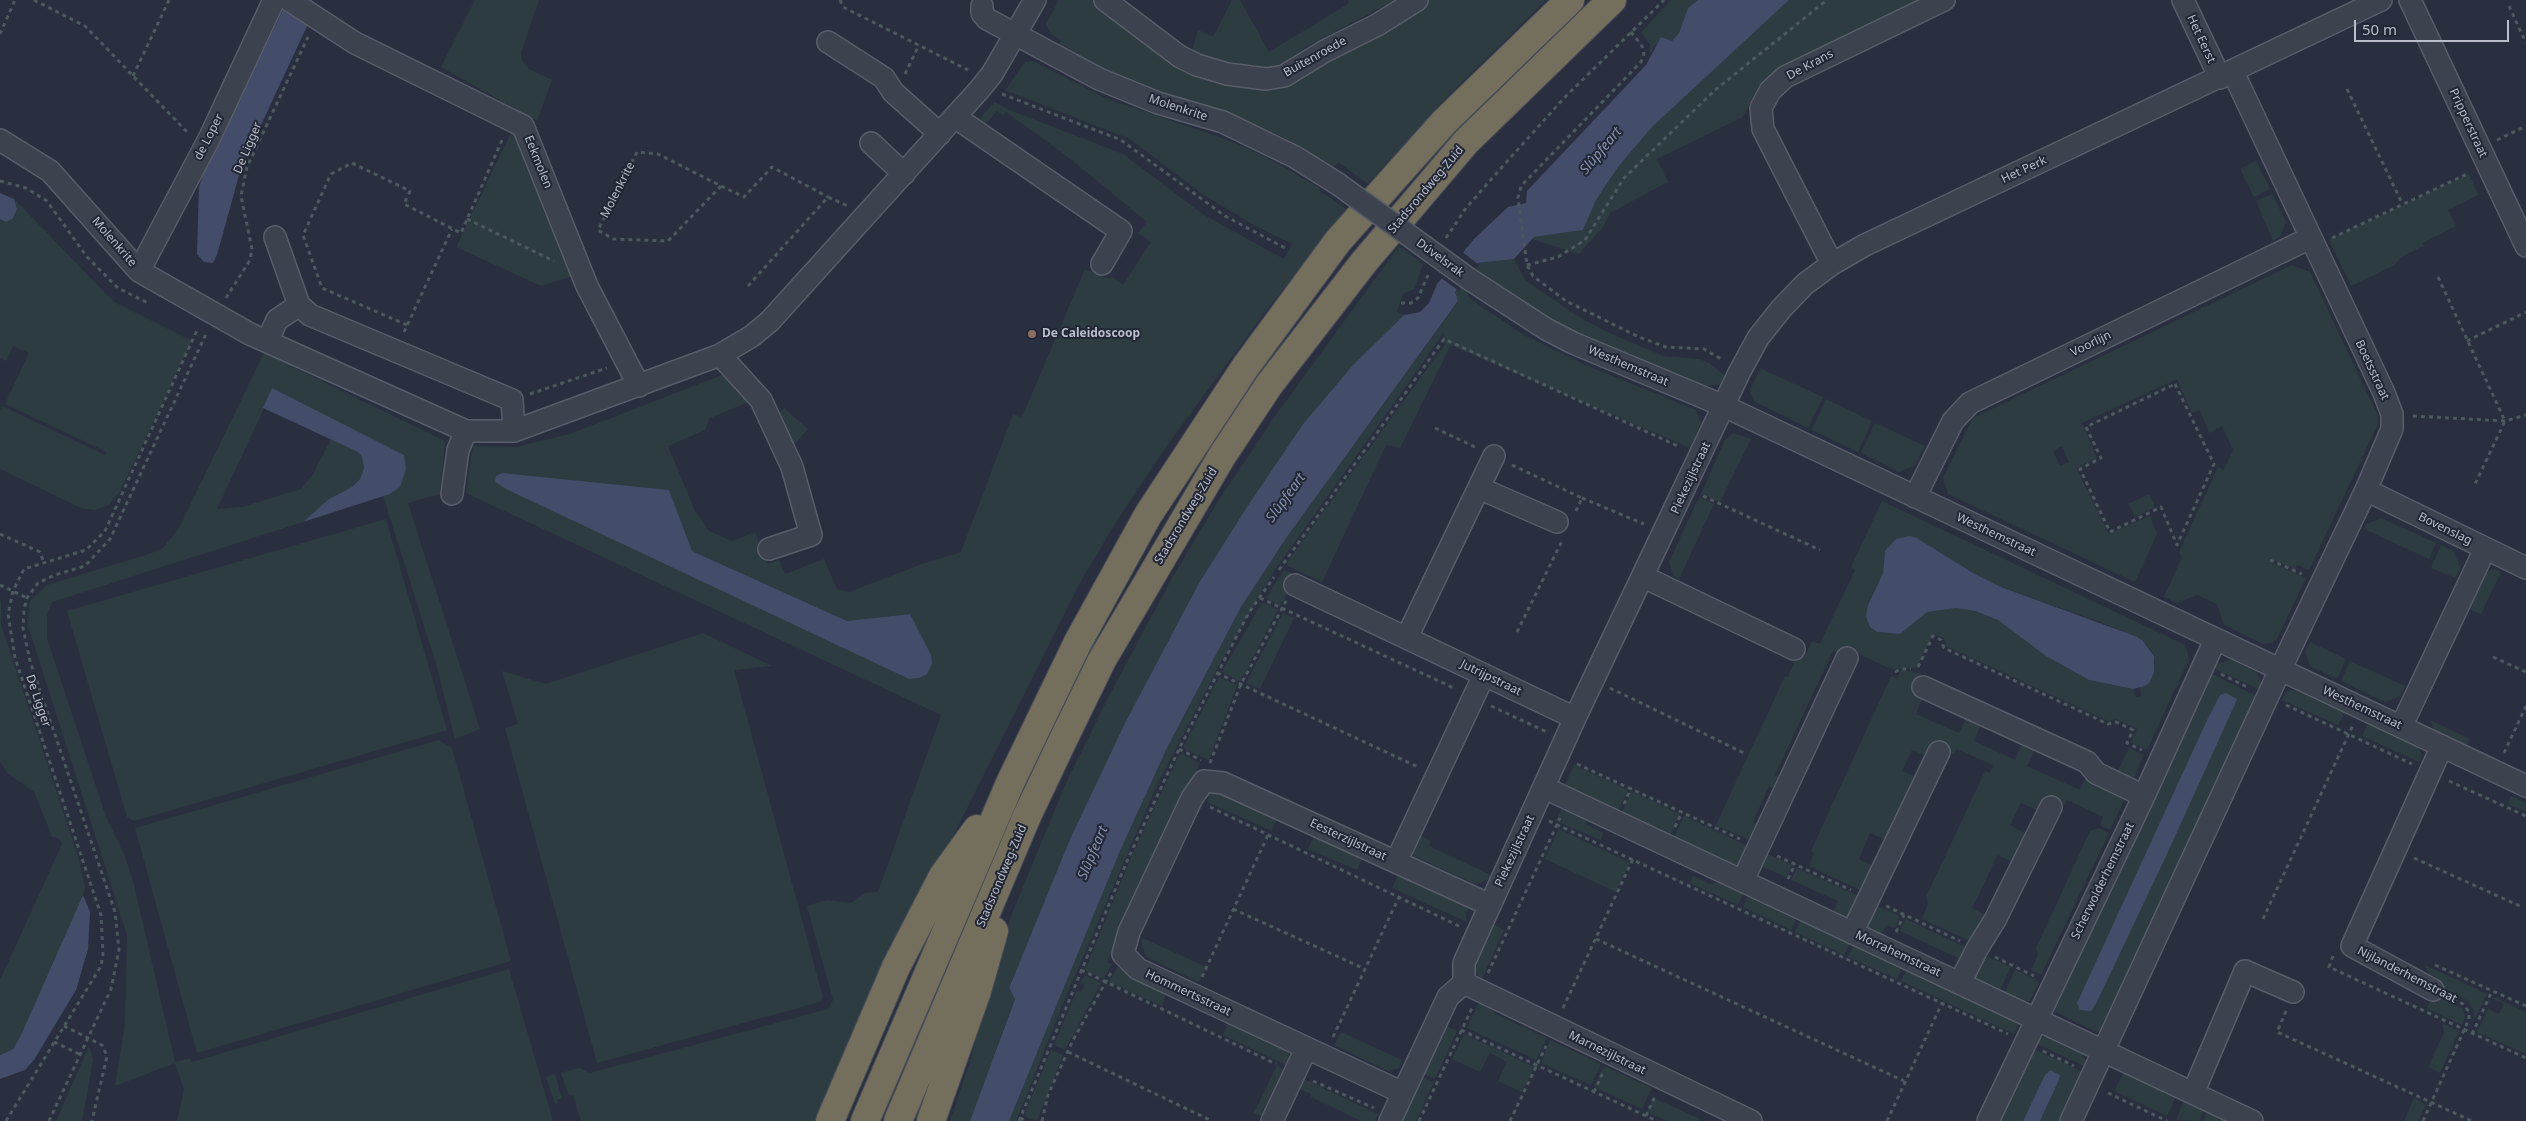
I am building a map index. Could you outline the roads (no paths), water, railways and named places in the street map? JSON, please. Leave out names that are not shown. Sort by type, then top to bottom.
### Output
[{"type":"highway","points":[[865,1121],[1011,781],[1078,642],[1148,515],[1246,366],[1338,241],[1444,122],[1570,0]]},
{"type":"highway","name":"Stadsrondweg-Zuid","points":[[898,1121],[1027,816],[1102,660],[1212,472],[1269,385],[1364,262],[1466,142],[1612,0]]},
{"type":"highway","points":[[830,1121],[896,967],[943,876],[1011,781]]},
{"type":"highway","points":[[931,1121],[977,991],[1027,816]]},
{"type":"street","name":"de Loper","points":[[139,272],[204,149],[274,0]]},
{"type":"street","name":"Eekmolen","points":[[289,0],[356,43],[523,126],[582,275],[639,386]]},
{"type":"street","name":"Molenkrite","points":[[0,140],[50,171],[139,272],[250,334],[268,340],[466,431],[514,431],[720,355],[752,336],[770,321],[866,217],[986,82],[1035,0]]},
{"type":"street","name":"Buitenroede","points":[[1105,0],[1179,56],[1197,65],[1228,74],[1266,78],[1284,76],[1325,50],[1377,25],[1418,0]]},
{"type":"street","name":"De Krans","points":[[1832,264],[1763,129],[1761,108],[1770,91],[1785,77],[1944,0]]},
{"type":"street","name":"Het Eerst","points":[[2183,0],[2226,75]]},
{"type":"street","name":"Het Perk","points":[[1724,406],[1758,338],[1781,309],[1805,284],[1832,264],[1865,245],[2381,0]]},
{"type":"street","name":"Pripperstraat","points":[[2410,0],[2526,246]]},
{"type":"street","points":[[982,6],[982,12],[987,19],[1017,33]]},
{"type":"street","name":"Molenkrite","points":[[1017,33],[1099,80],[1158,103],[1223,122],[1265,141],[1338,184]]},
{"type":"street","points":[[828,42],[884,78],[893,92],[940,134]]},
{"type":"street","name":"Boetsstraat","points":[[2226,75],[2312,242],[2384,393],[2392,414],[2392,429],[2387,442],[2280,670]]},
{"type":"street","points":[[955,116],[1121,231],[1102,264]]},
{"type":"street","points":[[871,143],[904,174]]},
{"type":"street","name":"Dúvelsrak","points":[[1338,184],[1469,279]]},
{"type":"street","points":[[275,237],[299,305],[310,315],[512,400],[514,431]]},
{"type":"street","name":"Voorlijn","points":[[1915,497],[1953,421],[1970,403],[2312,242]]},
{"type":"street","name":"Westhemstraat","points":[[1469,279],[1546,329],[1566,339],[1724,406],[2526,786]]},
{"type":"street","points":[[268,340],[277,320],[299,305]]},
{"type":"street","points":[[720,355],[761,400],[792,467],[811,535],[769,549]]},
{"type":"street","name":"Piekezijlstraat","points":[[1472,987],[1464,963],[1545,788],[1575,718],[1665,534],[1724,406]]},
{"type":"street","points":[[452,494],[458,450],[466,431]]},
{"type":"street","points":[[1407,637],[1494,456]]},
{"type":"street","points":[[1479,488],[1557,522]]},
{"type":"street","name":"Bovenslag","points":[[2366,490],[2526,568]]},
{"type":"street","points":[[2401,727],[2485,549]]},
{"type":"street","points":[[1644,577],[1794,649]]},
{"type":"street","name":"Jutrijpstraat","points":[[1295,584],[1575,718]]},
{"type":"street","name":"Scherwolderhemstraat","points":[[1988,1121],[2144,796],[2215,640]]},
{"type":"street","points":[[1743,880],[1846,658]]},
{"type":"street","points":[[2071,1121],[2280,670]]},
{"type":"street","points":[[1396,862],[1484,675]]},
{"type":"street","points":[[1920,678],[2088,762],[2096,773],[2144,796]]},
{"type":"street","name":"Nijlanderhemstraat","points":[[2433,990],[2352,946],[2442,746]]},
{"type":"street","points":[[1852,933],[1939,752]]},
{"type":"street","name":"Eesterzijlstraat","points":[[1123,954],[1129,932],[1201,783],[1223,783],[1490,905]]},
{"type":"street","name":"Morrahemstraat","points":[[1545,788],[2252,1121]]},
{"type":"street","points":[[1960,983],[1977,948],[1995,920],[2051,807]]},
{"type":"street","name":"Hommertsstraat","points":[[1123,954],[1138,969],[1315,1053],[1403,1092]]},
{"type":"street","points":[[2193,1093],[2245,971],[2293,992]]},
{"type":"street","points":[[1391,1119],[1448,997],[1472,987]]},
{"type":"street","name":"Marnezijlstraat","points":[[1472,987],[1751,1121]]},
{"type":"street","points":[[1272,1121],[1295,1073],[1315,1053]]},
{"type":"water","name":"Slûpfeart","points":[[1698,0],[1789,0],[1652,127],[1618,167],[1596,200],[1583,230],[1534,237],[1514,259],[1477,263],[1455,292],[1458,301],[1287,537],[1241,607],[1167,748],[1120,851],[1009,1121],[970,1121],[1015,999],[1009,988],[1070,839],[1125,723],[1199,583],[1247,507],[1303,424],[1353,365],[1404,315],[1420,312],[1429,303],[1437,284],[1474,239],[1508,207],[1526,203],[1527,191],[1646,65],[1661,37],[1672,41],[1679,33],[1688,8]]},
{"type":"water","points":[[283,10],[309,22],[241,168],[217,255],[213,263],[204,262],[197,254],[199,187],[204,171]]},
{"type":"water","points":[[0,193],[14,199],[17,209],[13,218],[6,222],[0,219]]},
{"type":"water","points":[[272,388],[404,455],[406,469],[400,487],[390,494],[303,522],[329,499],[352,487],[360,479],[364,468],[362,457],[358,452],[263,408]]},
{"type":"water","points":[[502,473],[669,490],[692,551],[847,621],[910,614],[931,655],[932,664],[927,674],[919,678],[909,679],[506,489],[495,482],[496,476]]},
{"type":"water","points":[[1909,536],[1917,538],[1973,573],[2001,587],[2142,640],[2154,656],[2154,672],[2150,682],[2145,686],[2133,689],[2089,680],[2046,656],[1998,620],[1975,611],[1956,608],[1927,612],[1900,634],[1877,632],[1870,627],[1866,616],[1868,605],[1883,573],[1885,551],[1896,539]]},
{"type":"water","points":[[2226,693],[2237,699],[2236,702],[2167,854],[2096,1004],[2091,1011],[2080,1010],[2077,1003],[2208,718],[2220,695]]},
{"type":"water","points":[[83,895],[90,912],[88,949],[76,990],[34,1060],[25,1070],[0,1079],[0,1055],[13,1049],[21,1035]]},
{"type":"water","points":[[2050,1070],[2060,1075],[2040,1121],[2023,1121],[2045,1075]]},
{"type":"place","name":"De Caleidoscoop","points":[[1032,334]]}]
